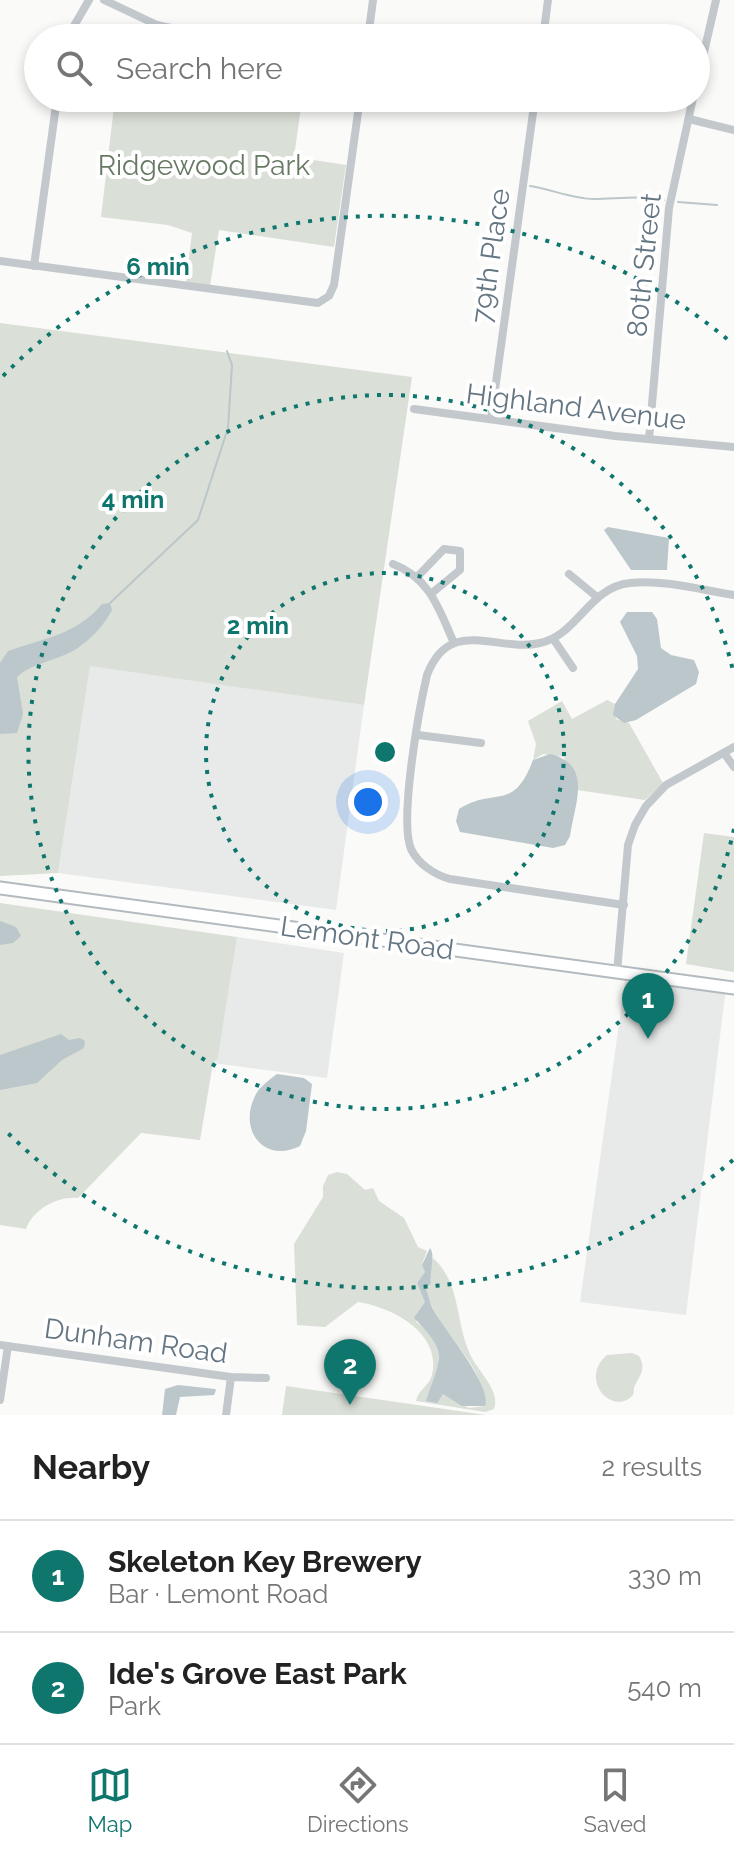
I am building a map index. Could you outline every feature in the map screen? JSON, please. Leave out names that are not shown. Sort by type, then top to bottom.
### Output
[{"type":"main road","name":"Lemont Road","points":[[0,888],[734,988]]},
{"type":"street","points":[[75,24],[89,0]]},
{"type":"street","points":[[104,0],[155,24]]},
{"type":"street","points":[[370,24],[373,0]]},
{"type":"street","points":[[545,24],[548,0]]},
{"type":"street","points":[[710,26],[716,0]]},
{"type":"street","points":[[34,266],[55,112]]},
{"type":"street","points":[[0,261],[306,304],[324,301],[334,285],[358,112]]},
{"type":"street","name":"79th Place","points":[[491,419],[533,112]]},
{"type":"street","name":"80th Street","points":[[649,439],[669,208],[690,112]]},
{"type":"street","points":[[689,119],[734,130]]},
{"type":"street","name":"Highland Avenue","points":[[414,409],[734,447]]},
{"type":"street","points":[[417,577],[444,549],[460,551],[460,570],[432,593]]},
{"type":"street","points":[[393,564],[417,577],[432,593],[454,643]]},
{"type":"street","points":[[569,574],[597,597]]},
{"type":"street","points":[[624,905],[456,880],[429,869],[413,854],[406,822],[430,666],[454,643],[476,639],[533,645],[554,640],[597,597],[619,585],[639,582],[734,595]]},
{"type":"street","points":[[554,640],[573,668]]},
{"type":"street","points":[[418,735],[481,743]]},
{"type":"street","points":[[617,972],[628,845],[644,809],[666,785],[734,747]]},
{"type":"street","points":[[724,753],[734,767]]},
{"type":"street","points":[[0,1400],[4,1346]]},
{"type":"street","name":"Dunham Road","points":[[4,1346],[231,1377],[266,1378]]},
{"type":"street","points":[[226,1415],[231,1377]]},
{"type":"shaded area","points":[[608,527],[669,538],[667,570],[631,570],[604,530]]},
{"type":"shaded area","points":[[110,603],[112,610],[108,617],[84,643],[70,653],[32,667],[17,677],[23,714],[17,733],[0,734],[0,663],[8,651],[71,629],[102,604]]},
{"type":"shaded area","points":[[627,612],[652,612],[657,619],[661,648],[671,655],[694,660],[699,672],[696,684],[636,720],[624,723],[613,715],[615,704],[638,669],[637,656],[620,622]]},
{"type":"shaded area","points":[[90,665],[364,705],[336,910],[58,873]]},
{"type":"shaded area","points":[[550,754],[572,766],[577,776],[577,798],[570,836],[565,845],[553,848],[460,832],[456,821],[459,809],[472,802],[511,793],[526,776],[533,760]]},
{"type":"shaded area","points":[[0,921],[16,927],[21,936],[13,943],[0,945]]},
{"type":"shaded area","points":[[237,937],[344,953],[327,1078],[213,1063],[218,1058]]},
{"type":"shaded area","points":[[626,974],[726,987],[686,1315],[580,1302]]},
{"type":"shaded area","points":[[61,1034],[69,1040],[80,1038],[85,1041],[84,1048],[62,1060],[37,1083],[0,1090],[0,1055]]},
{"type":"shaded area","points":[[277,1074],[304,1078],[312,1084],[306,1131],[300,1146],[275,1151],[258,1140],[252,1132],[250,1121],[257,1093]]},
{"type":"shaded area","points":[[430,1248],[431,1283],[426,1289],[430,1302],[482,1385],[485,1406],[462,1406],[443,1394],[437,1403],[426,1401],[439,1357],[433,1340],[414,1318],[425,1302],[417,1283],[425,1272],[422,1265]]},
{"type":"shaded area","points":[[178,1385],[216,1390],[214,1395],[180,1397],[176,1415],[162,1415],[165,1389]]},
{"type":"green space","name":"Ridgewood Park","points":[[113,112],[300,112],[294,157],[346,165],[334,247],[219,230],[210,286],[186,282],[192,233],[168,225],[101,217]]},
{"type":"green space","points":[[0,323],[412,377],[364,705],[90,666],[58,873],[0,876]]},
{"type":"green space","points":[[607,700],[615,704],[616,719],[629,723],[663,783],[645,800],[577,790],[564,757],[543,754],[533,760],[536,744],[528,721],[562,701],[572,719]]},
{"type":"green space","points":[[704,833],[734,837],[734,972],[686,964]]},
{"type":"green space","points":[[0,903],[237,937],[218,1058],[213,1063],[200,1140],[141,1133],[78,1198],[62,1199],[47,1205],[34,1215],[26,1229],[0,1225]]},
{"type":"green space","points":[[337,1172],[347,1174],[365,1190],[373,1188],[379,1201],[404,1218],[418,1247],[427,1251],[422,1264],[425,1272],[417,1283],[426,1302],[416,1322],[432,1337],[438,1366],[427,1397],[438,1399],[443,1394],[469,1408],[485,1406],[479,1379],[430,1302],[426,1289],[431,1280],[429,1274],[433,1258],[442,1268],[453,1291],[465,1341],[494,1395],[494,1409],[485,1412],[416,1401],[432,1375],[433,1360],[429,1347],[412,1325],[385,1310],[358,1302],[325,1327],[297,1325],[294,1244],[323,1197],[323,1186],[328,1175]]},
{"type":"green space","points":[[632,1353],[639,1356],[642,1368],[633,1394],[623,1401],[607,1398],[597,1383],[599,1364],[607,1355]]},
{"type":"green space","points":[[286,1386],[486,1415],[282,1415]]},
{"type":"waterway","points":[[530,186],[586,199],[638,197],[664,200]]},
{"type":"waterway","points":[[678,202],[717,205]]},
{"type":"waterway","points":[[110,603],[198,520],[228,428],[232,365],[227,351]]},
{"type":"place","name":"Skeleton Key Brewery","points":[[648,1039]]},
{"type":"place","name":"Ide's Grove East Park","points":[[350,1405]]}]
